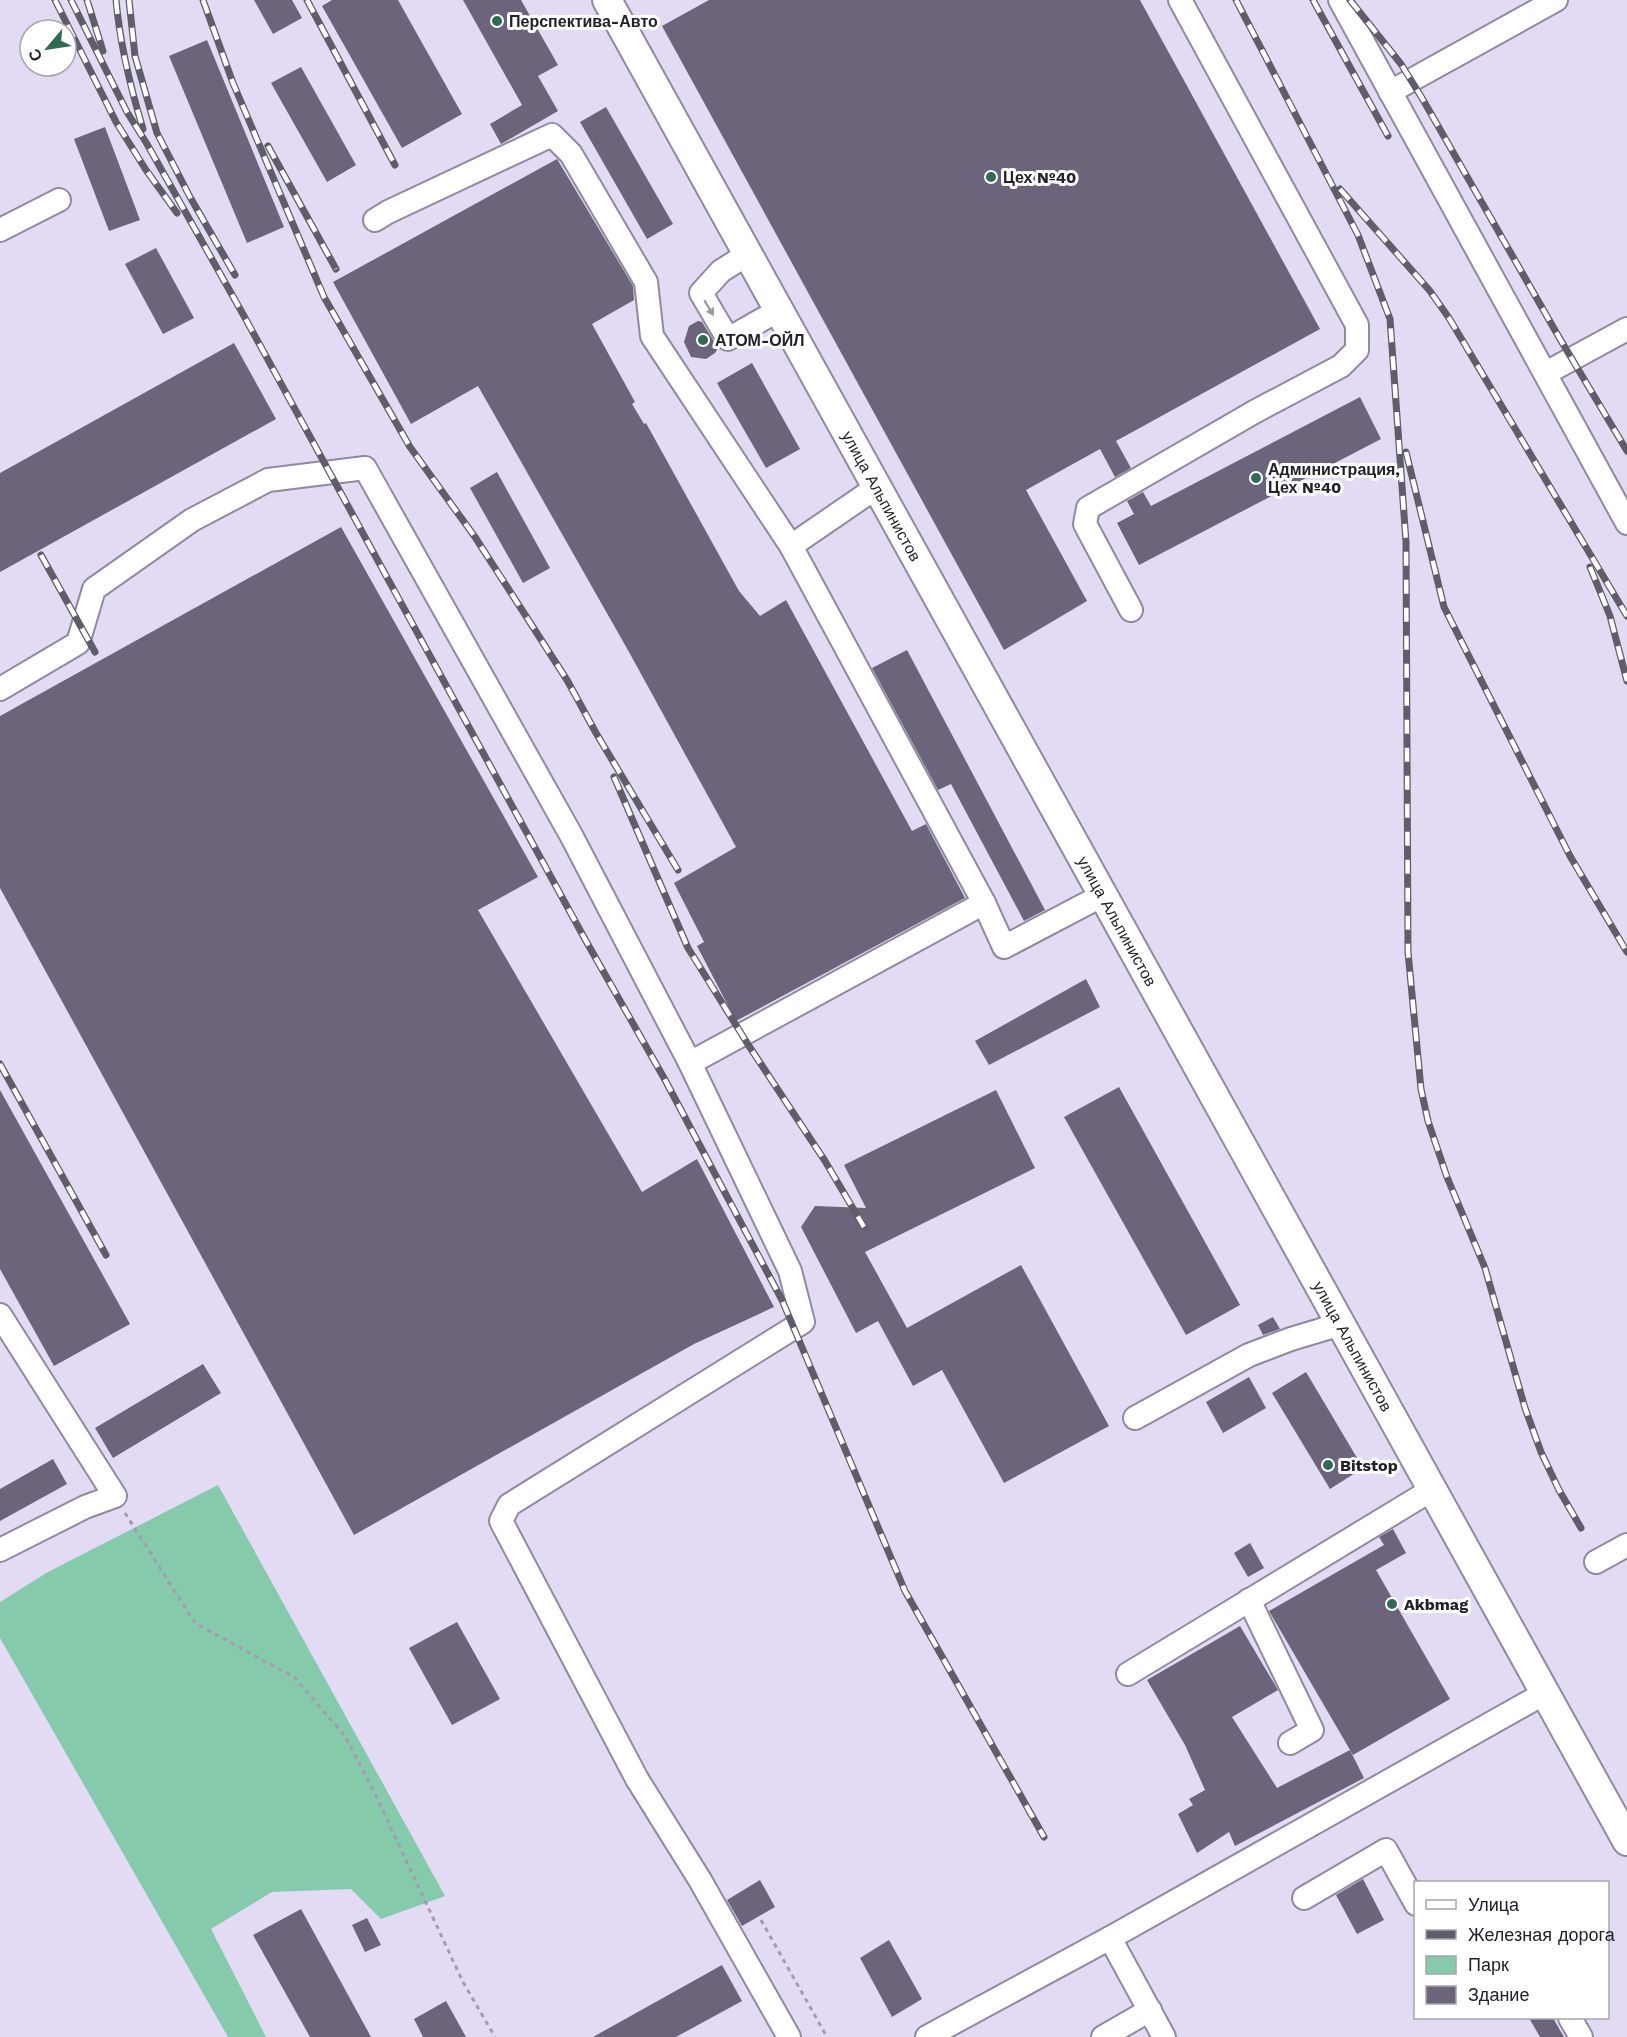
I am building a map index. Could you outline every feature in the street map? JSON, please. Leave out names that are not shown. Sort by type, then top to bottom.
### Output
[{"type":"main road","name":"улица Альпинистов","points":[[608,0],[1627,1841]]},
{"type":"street","points":[[1131,610],[1085,524],[1088,508],[1256,411],[1341,366],[1357,350],[1357,325],[1180,0]]},
{"type":"street","points":[[1340,0],[1627,523]]},
{"type":"street","points":[[1390,92],[1556,0]]},
{"type":"street","points":[[375,220],[552,135],[571,154],[646,282],[652,336],[791,546],[984,903],[1004,947],[1103,895]]},
{"type":"street","points":[[0,230],[59,200]]},
{"type":"street","points":[[748,254],[721,271],[700,293],[728,339],[779,310]]},
{"type":"street","points":[[1546,373],[1627,329]]},
{"type":"street","points":[[0,689],[78,643],[94,589],[192,520],[268,480],[365,468],[571,835],[690,1063],[790,1271],[803,1322],[509,1505],[501,1521],[637,1779],[700,1880],[789,2037]]},
{"type":"street","points":[[791,546],[877,486]]},
{"type":"street","points":[[690,1063],[984,903]]},
{"type":"street","points":[[0,1316],[115,1496],[85,1507],[0,1550]]},
{"type":"street","points":[[1135,1418],[1249,1355],[1341,1324]]},
{"type":"street","points":[[1128,1674],[1433,1489]]},
{"type":"street","points":[[1596,1562],[1627,1545]]},
{"type":"street","points":[[1250,1600],[1312,1730],[1290,1743]]},
{"type":"street","points":[[927,2037],[1110,1938],[1545,1693]]},
{"type":"street","points":[[1304,1898],[1386,1850],[1414,1900]]},
{"type":"street","points":[[1110,1938],[1164,2037]]},
{"type":"street","points":[[1103,2037],[1150,2010]]},
{"type":"street","points":[[1571,2019],[1581,2037]]},
{"type":"path","points":[[115,1496],[195,1623],[294,1677],[345,1736],[377,1798],[463,1982],[495,2037]]},
{"type":"path","points":[[760,1920],[827,2037]]},
{"type":"green space","points":[[218,1485],[445,1896],[381,1919],[351,1889],[272,1892],[211,1929],[266,2037],[228,2037],[0,1638],[0,1602],[48,1572]]},
{"type":"building","points":[[254,0],[292,0],[302,18],[273,34]]},
{"type":"building","points":[[332,0],[398,0],[462,114],[402,148],[322,6]]},
{"type":"building","points":[[463,0],[521,0],[558,65],[538,76],[558,111],[501,144],[490,124],[522,105]]},
{"type":"building","name":"Цех №40","points":[[709,0],[1140,0],[1320,329],[1116,441],[1131,468],[1115,477],[1100,449],[1026,490],[1087,601],[1004,650],[662,26]]},
{"type":"building","points":[[207,40],[284,227],[247,243],[169,56]]},
{"type":"building","points":[[301,67],[356,165],[327,182],[271,83]]},
{"type":"building","points":[[606,107],[673,224],[647,239],[580,122]]},
{"type":"building","points":[[105,127],[140,220],[109,231],[74,139]]},
{"type":"building","points":[[557,159],[633,286],[634,300],[592,324],[635,402],[632,404],[644,424],[646,423],[739,591],[760,616],[786,600],[912,831],[926,824],[965,898],[736,1021],[697,946],[704,942],[674,883],[736,847],[629,652],[478,386],[411,424],[333,282]]},
{"type":"building","points":[[156,248],[194,318],[163,334],[125,264]]},
{"type":"building","points":[[698,321],[702,322],[718,348],[706,359],[691,357],[684,342],[689,326]]},
{"type":"building","points":[[234,343],[276,419],[0,572],[0,473]]},
{"type":"building","points":[[752,363],[800,449],[766,468],[717,383]]},
{"type":"building","name":"Администрация, Цех №40","points":[[1360,397],[1381,439],[1139,565],[1117,523],[1134,514],[1127,501],[1143,492],[1151,506]]},
{"type":"building","points":[[497,472],[550,568],[523,583],[470,488]]},
{"type":"building","points":[[341,527],[538,877],[478,910],[642,1192],[697,1159],[774,1307],[694,1344],[354,1535],[0,888],[0,716]]},
{"type":"building","points":[[907,650],[1045,910],[1024,921],[951,784],[938,790],[872,668]]},
{"type":"building","points":[[1086,979],[1100,1007],[989,1065],[975,1041]]},
{"type":"building","points":[[1119,1087],[1240,1305],[1186,1335],[1064,1117]]},
{"type":"building","points":[[0,1090],[130,1324],[54,1366],[0,1269]]},
{"type":"building","points":[[996,1090],[1035,1168],[865,1252],[907,1328],[1021,1265],[1109,1426],[1004,1483],[942,1370],[913,1386],[878,1321],[856,1333],[801,1227],[815,1206],[866,1208],[844,1165]]},
{"type":"building","points":[[1273,1317],[1280,1329],[1263,1335],[1258,1325]]},
{"type":"building","points":[[203,1364],[221,1393],[113,1458],[95,1428]]},
{"type":"building","points":[[1306,1372],[1363,1468],[1330,1489],[1272,1393]]},
{"type":"building","points":[[1249,1377],[1266,1408],[1223,1433],[1206,1402]]},
{"type":"building","points":[[53,1459],[67,1484],[0,1521],[0,1489]]},
{"type":"building","points":[[1393,1529],[1406,1553],[1376,1570],[1450,1699],[1353,1755],[1269,1611],[1384,1545],[1379,1537]]},
{"type":"building","points":[[1250,1543],[1264,1568],[1248,1577],[1234,1553]]},
{"type":"building","points":[[457,1622],[500,1699],[452,1725],[409,1648]]},
{"type":"building","points":[[1240,1626],[1278,1690],[1232,1717],[1277,1788],[1350,1750],[1364,1778],[1235,1846],[1229,1832],[1197,1853],[1178,1814],[1193,1805],[1189,1799],[1205,1790],[1185,1745],[1147,1680]]},
{"type":"building","points":[[1363,1879],[1384,1920],[1357,1934],[1336,1895]]},
{"type":"building","points":[[760,1880],[775,1907],[742,1926],[727,1900]]},
{"type":"building","points":[[301,1909],[371,2037],[310,2037],[253,1935]]},
{"type":"building","points":[[367,1918],[381,1945],[365,1952],[352,1925]]},
{"type":"building","points":[[889,1940],[922,1999],[892,2017],[860,1958]]},
{"type":"building","points":[[722,1965],[742,2001],[676,2037],[593,2037]]},
{"type":"building","points":[[446,2001],[466,2037],[423,2037],[414,2019]]},
{"type":"building","points":[[1530,2019],[1554,2019],[1564,2037],[1540,2037]]},
{"type":"railway","points":[[55,0],[116,122],[146,170],[177,213]]},
{"type":"railway","points":[[71,0],[127,112],[244,316],[586,941],[664,1078],[782,1300],[905,1591],[1044,1837]]},
{"type":"railway","points":[[87,0],[103,51]]},
{"type":"railway","points":[[116,0],[126,65],[143,129]]},
{"type":"railway","points":[[129,0],[135,56],[157,133],[190,197],[235,275]]},
{"type":"railway","points":[[203,0],[233,83],[324,297],[410,447],[475,537],[567,680],[678,870]]},
{"type":"railway","points":[[307,0],[395,165]]},
{"type":"railway","points":[[1236,0],[1358,235],[1390,319],[1406,542],[1408,952],[1421,1089],[1428,1121],[1447,1177],[1485,1268],[1525,1408],[1541,1452],[1581,1528]]},
{"type":"railway","points":[[1313,0],[1388,136]]},
{"type":"railway","points":[[1350,0],[1401,64],[1422,98],[1627,451]]},
{"type":"railway","points":[[268,146],[336,269]]},
{"type":"railway","points":[[1340,189],[1430,291],[1449,318],[1627,616]]},
{"type":"railway","points":[[1406,452],[1444,607],[1570,856],[1627,952]]},
{"type":"railway","points":[[41,555],[95,652]]},
{"type":"railway","points":[[1590,567],[1610,616],[1627,681]]},
{"type":"railway","points":[[614,777],[688,948],[825,1161],[864,1227]]},
{"type":"railway","points":[[0,1064],[106,1255]]},
{"type":"place","name":"Перспектива-Авто","points":[[497,21]]},
{"type":"place","name":"Цех №40","points":[[991,177]]},
{"type":"place","name":"АТОМ-ОЙЛ","points":[[703,340]]},
{"type":"place","name":"Администрация, Цех №40","points":[[1256,478]]},
{"type":"place","name":"Bitstop","points":[[1328,1465]]},
{"type":"place","name":"Akbmag","points":[[1392,1604]]}]
